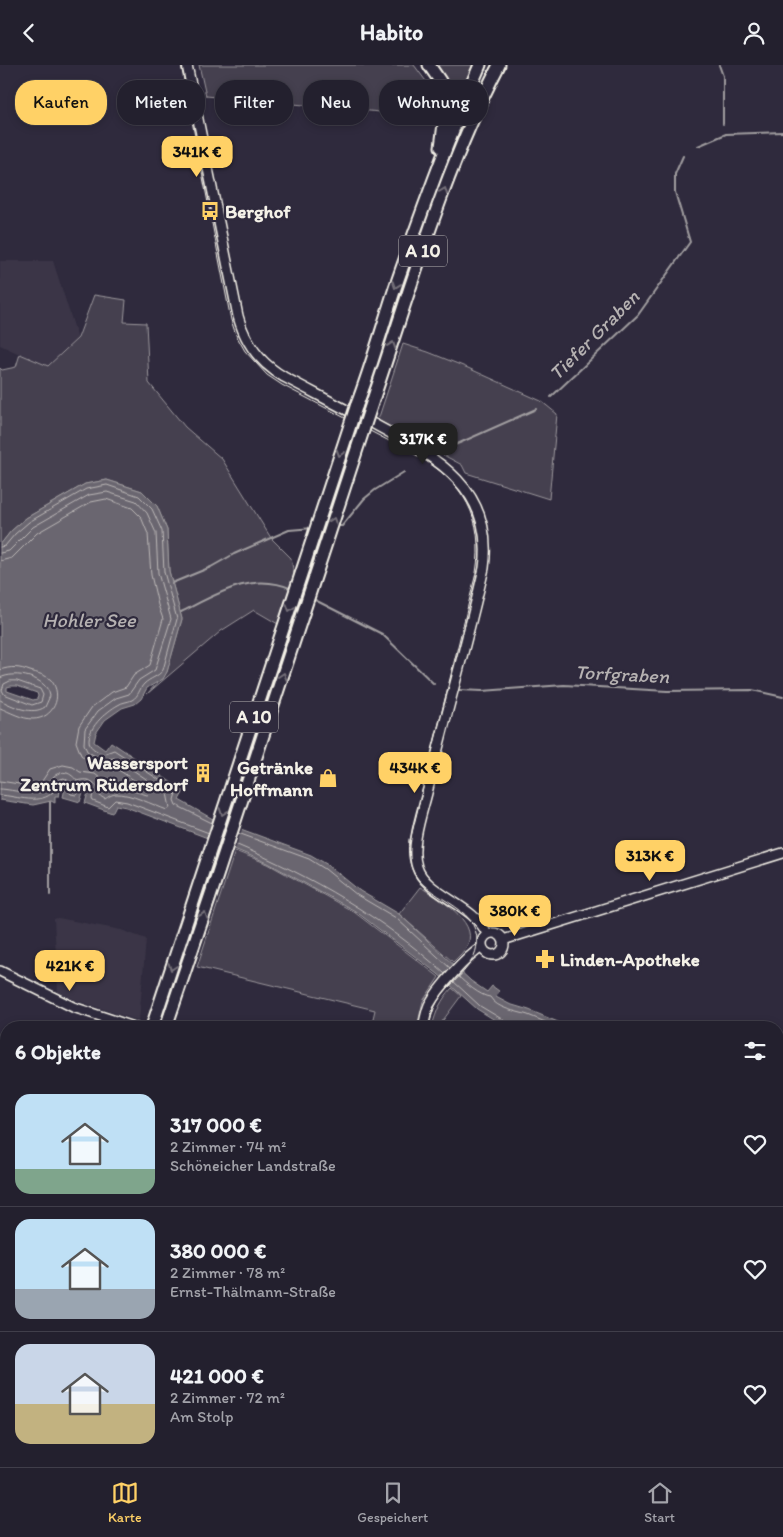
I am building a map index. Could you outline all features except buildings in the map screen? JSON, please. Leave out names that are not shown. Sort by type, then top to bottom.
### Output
[{"type":"highway","points":[[429,65],[440,81],[447,101],[441,157]]},
{"type":"highway","name":"A 10","points":[[154,1021],[371,366],[394,291],[441,157],[480,65]]},
{"type":"highway","name":"A 10","points":[[168,1021],[440,201],[467,132],[499,65]]},
{"type":"main road","points":[[187,65],[231,287],[240,325],[250,345],[263,361],[278,374],[412,445],[446,467],[469,494],[477,509],[486,545],[484,568],[414,854],[417,869],[424,879],[468,911],[485,928],[487,934]]},
{"type":"main road","points":[[503,940],[783,853]]},
{"type":"main road","points":[[497,933],[503,940],[503,947],[496,954],[486,953],[482,947],[482,939],[487,934],[497,933]]},
{"type":"main road","points":[[424,1021],[428,1007],[439,991],[467,959],[482,947]]},
{"type":"main road","points":[[0,971],[72,1007],[115,1021]]},
{"type":"shaded area","points":[[199,65],[414,65],[425,80],[379,80],[379,112],[369,111],[369,80],[303,80],[303,105],[293,104],[293,80],[215,80],[215,97],[206,96],[205,80],[202,80]]},
{"type":"shaded area","points":[[432,65],[473,65],[466,80],[437,80]]},
{"type":"shaded area","points":[[0,261],[53,261],[78,339],[48,367],[0,345]]},
{"type":"shaded area","points":[[94,295],[126,300],[124,322],[146,323],[149,383],[185,427],[222,459],[271,538],[291,558],[294,575],[278,624],[254,610],[221,631],[147,694],[167,672],[182,619],[169,571],[167,530],[157,506],[142,491],[107,480],[85,484],[26,518],[11,531],[0,545],[0,368],[2,370],[16,367],[20,354],[48,366],[78,338]]},
{"type":"shaded area","points":[[403,344],[468,368],[541,401],[557,414],[549,499],[466,473],[462,465],[378,420]]},
{"type":"shaded area","points":[[235,851],[268,864],[354,912],[439,977],[423,1001],[418,1021],[372,1021],[375,1010],[197,967]]},
{"type":"shaded area","points":[[420,887],[445,903],[462,918],[467,927],[470,935],[468,944],[453,962],[399,914]]},
{"type":"shaded area","points":[[58,918],[121,930],[146,939],[139,1021],[72,999],[58,992],[54,919]]},
{"type":"shaded area","points":[[452,988],[461,996],[442,1021],[434,1021],[439,1006]]},
{"type":"water","name":"Hohler See","points":[[107,480],[142,491],[157,506],[167,530],[169,571],[182,619],[167,672],[163,679],[147,688],[141,699],[135,704],[122,708],[105,720],[96,733],[94,742],[105,750],[111,742],[184,791],[179,800],[211,818],[311,855],[328,865],[360,891],[399,914],[471,981],[487,992],[492,986],[499,991],[496,997],[509,1004],[556,1021],[496,1021],[477,1009],[438,974],[355,911],[268,863],[205,837],[126,807],[116,805],[112,813],[85,803],[88,793],[86,790],[83,792],[80,802],[63,797],[66,784],[62,783],[59,796],[55,796],[55,803],[51,801],[33,805],[0,800],[0,545],[11,531],[26,518],[85,484]],"holes":[[[17,686],[37,693],[37,699],[33,700],[7,691],[7,687]]]},
{"type":"pier","points":[[214,816],[243,826],[234,852],[206,840]]},
{"type":"waterway","points":[[719,65],[723,76],[723,124]]},
{"type":"waterway","name":"Tiefer Graben","points":[[698,146],[726,134],[783,132]]},
{"type":"waterway","name":"Tiefer Graben","points":[[551,397],[638,315],[690,242],[675,192],[675,174],[683,156]]},
{"type":"waterway","name":"Tiefer Graben","points":[[437,453],[536,409]]},
{"type":"waterway","points":[[337,526],[342,526],[364,499],[375,490],[404,472]]},
{"type":"waterway","points":[[172,583],[211,567],[234,554],[289,530],[313,528]]},
{"type":"waterway","name":"Torfgraben","points":[[181,612],[221,592],[249,584],[263,582],[292,589]]},
{"type":"waterway","name":"Torfgraben","points":[[313,599],[382,634],[434,684]]},
{"type":"waterway","name":"Torfgraben","points":[[459,690],[482,691],[564,685],[667,691],[752,690],[783,697]]},
{"type":"waterway","points":[[50,802],[50,895]]},
{"type":"tram line","points":[[181,65],[231,320],[236,335],[245,351],[267,375],[282,385],[416,455],[433,466],[447,477],[458,490],[467,503],[474,519],[478,553],[476,573],[409,845]]},
{"type":"tram line","points":[[409,839],[410,861],[418,879],[427,888],[469,919],[475,930],[477,943],[476,952],[468,967],[437,1002],[430,1021]]},
{"type":"place","name":"Berghof","points":[[210,211]]},
{"type":"place","name":"Wassersport Zentrum Rüdersdorf","points":[[203,773]]},
{"type":"place","name":"Getränke Hoffmann","points":[[328,778]]},
{"type":"place","name":"Linden-Apotheke","points":[[545,959]]}]
